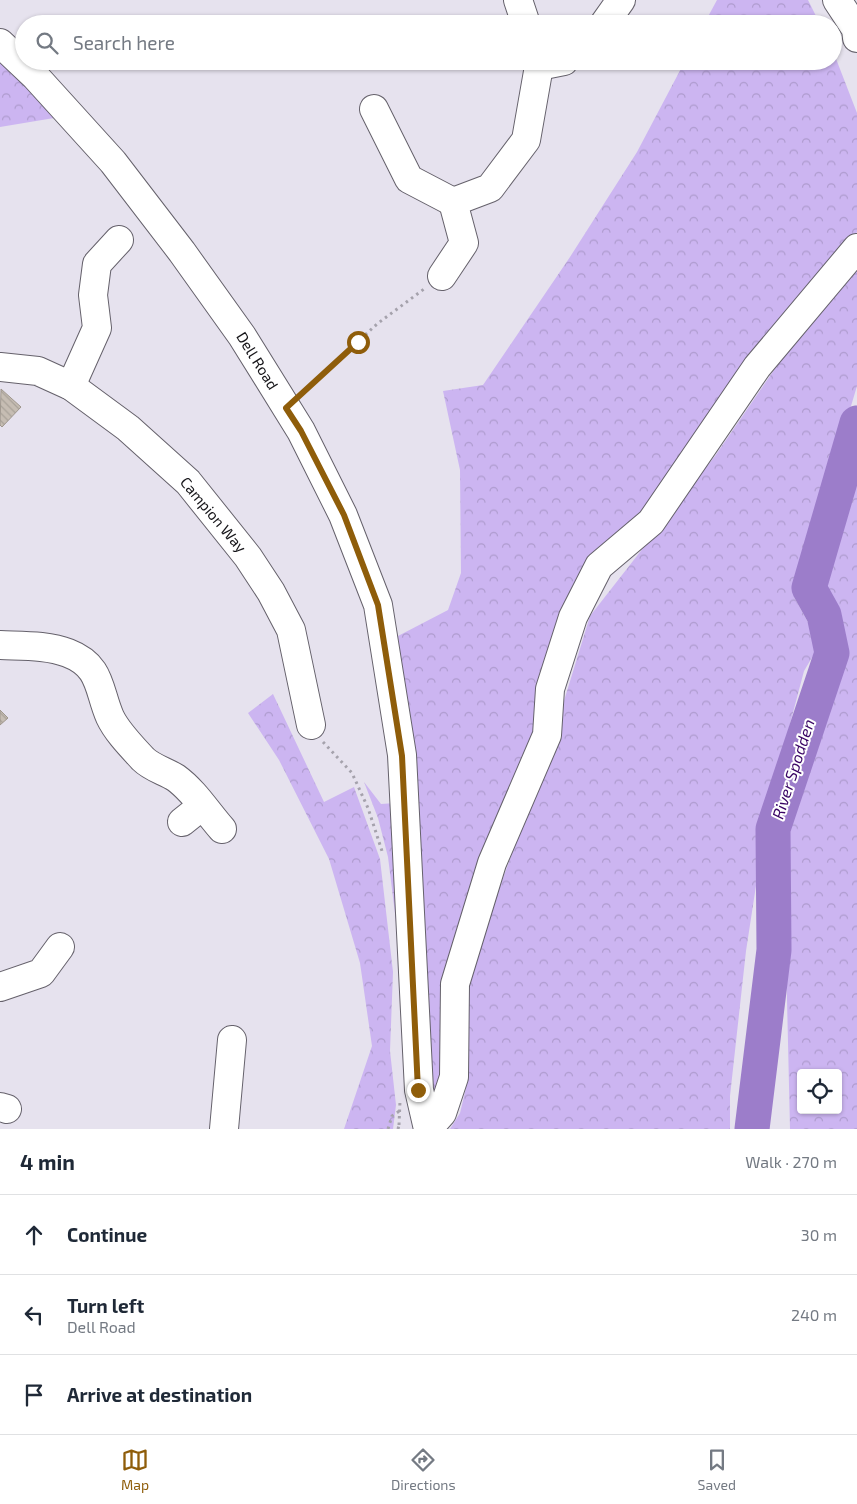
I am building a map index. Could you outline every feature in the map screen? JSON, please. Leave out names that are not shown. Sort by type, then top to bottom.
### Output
[{"type":"street","points":[[518,0],[523,15]]},
{"type":"street","points":[[610,15],[621,0]]},
{"type":"street","points":[[837,0],[856,29],[857,38]]},
{"type":"street","name":"Dell Road","points":[[0,43],[15,57]]},
{"type":"street","name":"Dell Road","points":[[29,70],[113,162],[182,252],[242,336],[301,431],[344,515],[378,605],[402,756],[418,1090],[428,1129]]},
{"type":"street","points":[[453,202],[490,188],[526,140],[545,70]]},
{"type":"street","points":[[374,109],[409,179],[453,202],[464,242],[442,276]]},
{"type":"street","points":[[71,386],[98,328],[93,295],[97,264],[119,240]]},
{"type":"street","points":[[428,1129],[442,1113],[454,1077],[455,984],[492,863],[548,734],[550,689],[573,616],[599,566],[651,522],[757,367],[857,248]]},
{"type":"street","name":"Campion Way","points":[[0,367],[38,371],[71,386],[128,428],[188,482],[248,557],[271,592],[291,630],[311,726]]},
{"type":"street","points":[[0,645],[41,647],[68,653],[83,662],[94,673],[102,688],[110,717],[128,742],[145,761],[187,787],[192,814],[222,829]]},
{"type":"street","points":[[0,987],[41,973],[60,947]]},
{"type":"street","points":[[224,1129],[232,1040]]},
{"type":"path","points":[[286,408],[377,324],[442,276]]},
{"type":"path","points":[[311,726],[352,773],[368,808],[385,858]]},
{"type":"path","points":[[398,1127],[400,1101]]},
{"type":"green space","points":[[717,0],[808,0],[816,15],[709,15]]},
{"type":"green space","points":[[0,53],[60,117],[0,127]]},
{"type":"green space","points":[[680,70],[840,70],[857,113],[857,232],[749,357],[642,514],[602,558],[541,738],[488,864],[445,1076],[437,1106],[427,1086],[418,810],[398,636],[448,610],[461,573],[460,470],[443,391],[483,385],[570,257],[637,152]]},
{"type":"green space","points":[[857,260],[857,386],[794,597],[820,644],[804,671],[768,807],[746,951],[730,1096],[730,1129],[450,1129],[460,1113],[466,1088],[464,985],[544,766],[590,616],[715,456],[783,357]]},
{"type":"green space","points":[[857,472],[857,1129],[790,1129],[783,826],[841,654],[822,584]]},
{"type":"green space","points":[[273,694],[324,802],[354,787],[380,859],[393,972],[390,1051],[396,1105],[393,1129],[344,1129],[372,1046],[360,963],[329,859],[279,760],[248,713]]},
{"type":"green space","points":[[364,782],[381,804],[395,803],[399,946],[388,857],[378,818]]},
{"type":"building","points":[[1,389],[21,407],[2,427],[0,425]]},
{"type":"building","points":[[0,710],[8,718],[0,725]]},
{"type":"waterway","name":"River Spodden","points":[[752,1129],[774,950],[773,829],[832,653],[824,615],[809,588],[857,423]]},
{"type":"route","points":[[358,342],[286,408],[301,431],[344,515],[378,605],[402,756],[418,1090]]}]
